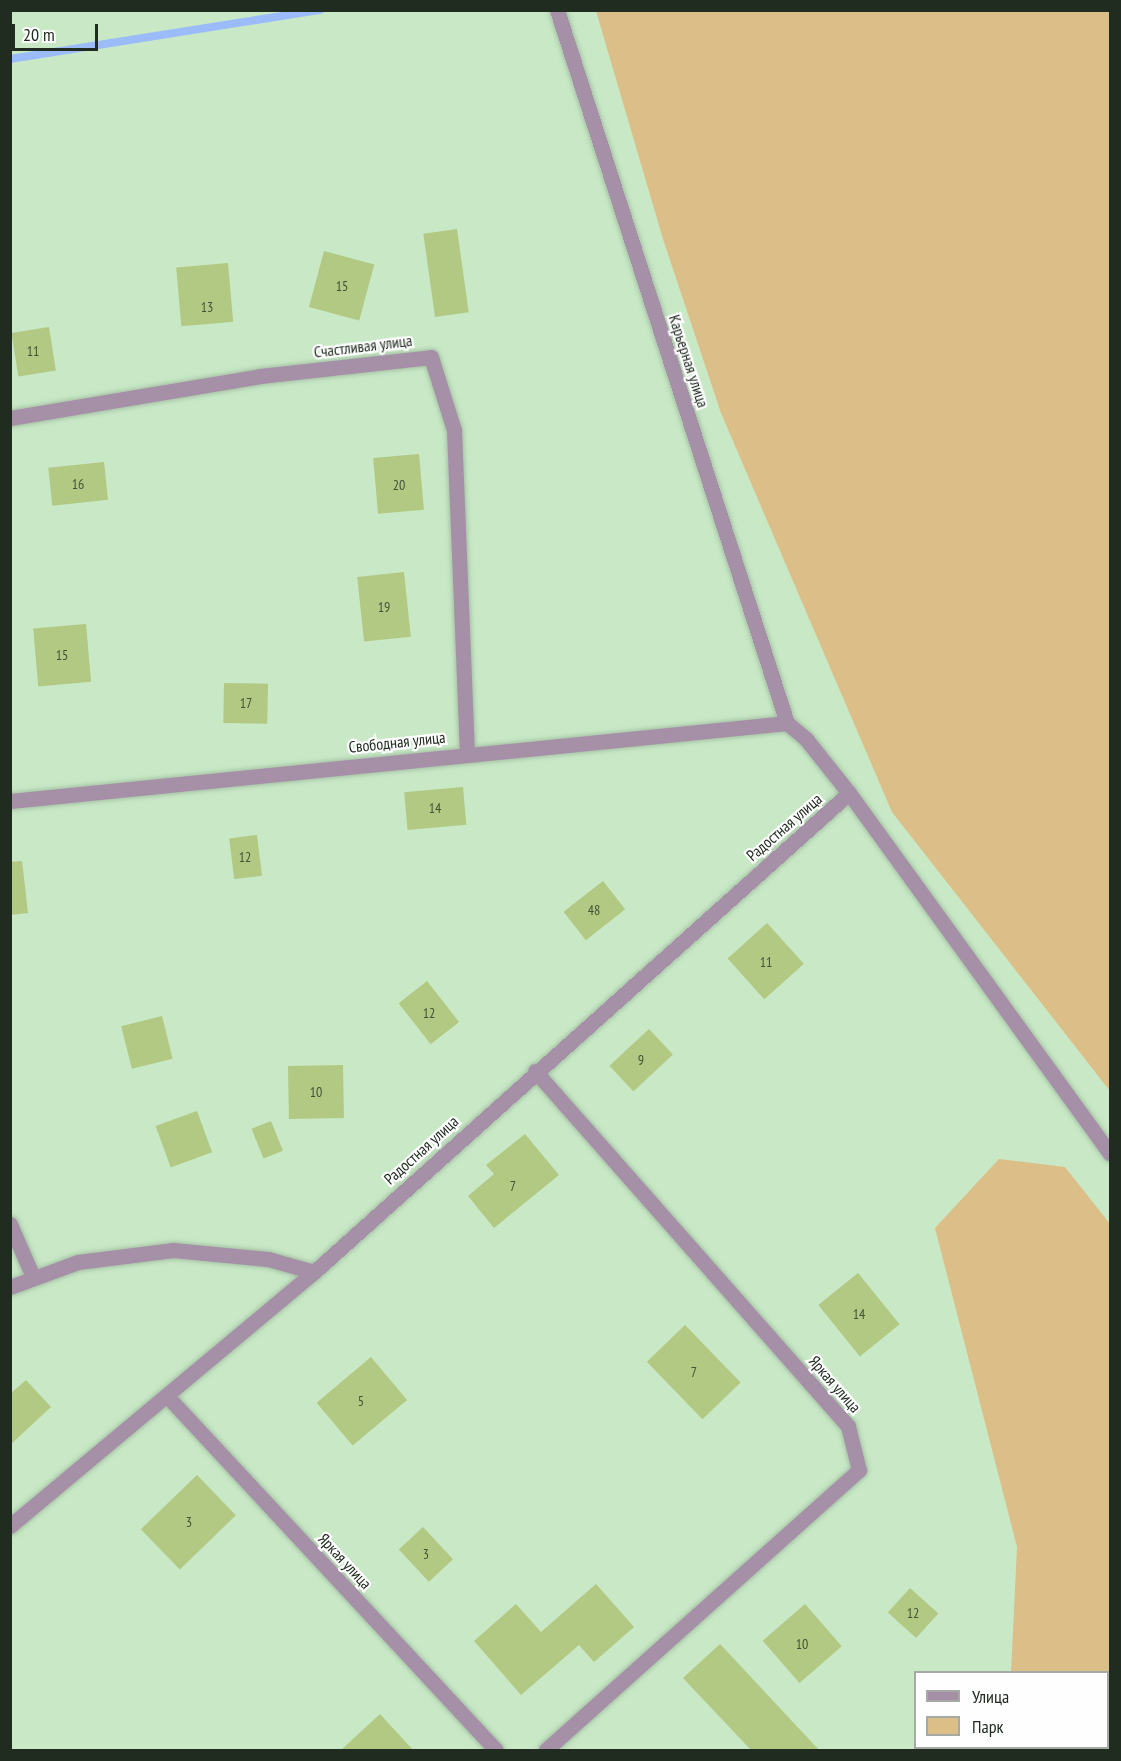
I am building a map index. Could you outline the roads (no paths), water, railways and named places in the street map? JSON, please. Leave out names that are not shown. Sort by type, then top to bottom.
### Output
[{"type":"street","name":"Карьерная улица","points":[[557,10],[787,723]]},
{"type":"street","name":"Счастливая улица","points":[[10,418],[260,376],[431,357],[454,430],[467,753]]},
{"type":"street","name":"Свободная улица","points":[[10,801],[467,753],[787,723]]},
{"type":"street","points":[[787,723],[806,739],[849,794],[1110,1154]]},
{"type":"street","name":"Радостная улица","points":[[10,1526],[314,1272],[535,1071],[849,794]]},
{"type":"street","name":"Яркая улица","points":[[535,1071],[848,1426],[859,1470],[546,1750]]},
{"type":"street","points":[[10,1224],[33,1277]]},
{"type":"street","points":[[10,1287],[78,1262],[173,1250],[268,1259],[314,1272]]},
{"type":"street","name":"Яркая улица","points":[[167,1396],[496,1750]]},
{"type":"waterway","points":[[10,59],[320,10]]}]
